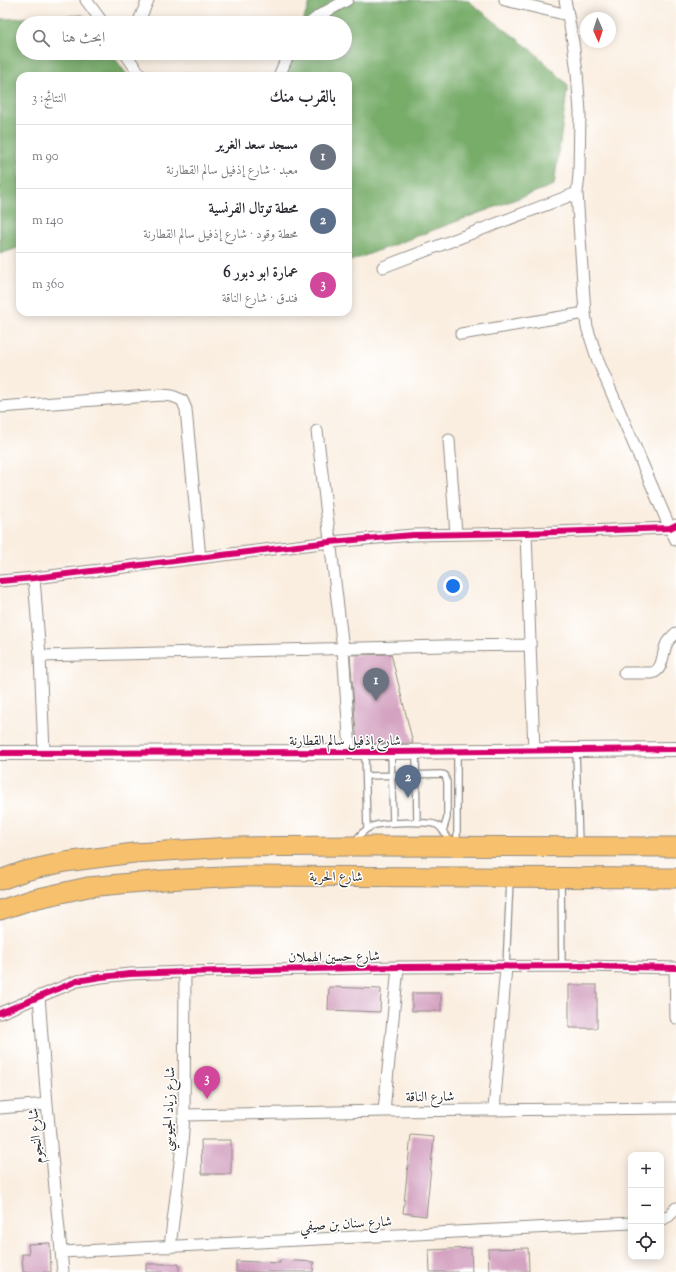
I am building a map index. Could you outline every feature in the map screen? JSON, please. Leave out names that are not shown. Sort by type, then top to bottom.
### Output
[{"type":"highway","points":[[0,880],[25,871],[65,862],[134,853],[231,847],[353,846],[451,841],[579,846],[676,847]]},
{"type":"highway","name":"شارع الحرية","points":[[0,910],[34,899],[88,887],[163,880],[244,876],[676,878]]},
{"type":"street","points":[[86,0],[98,16]]},
{"type":"street","points":[[141,16],[148,0]]},
{"type":"street","points":[[319,16],[347,0]]},
{"type":"street","points":[[505,0],[568,15]]},
{"type":"street","points":[[565,0],[577,73],[580,112],[579,175],[577,193],[587,327],[598,361],[673,526],[676,540]]},
{"type":"street","points":[[130,60],[138,72]]},
{"type":"street","points":[[281,72],[286,60]]},
{"type":"street","points":[[383,267],[577,193]]},
{"type":"street","points":[[461,334],[585,313]]},
{"type":"street","points":[[0,408],[162,395],[172,396],[182,400],[186,409],[200,558]]},
{"type":"street","points":[[317,431],[343,649],[350,751]]},
{"type":"street","points":[[449,440],[456,534]]},
{"type":"street","points":[[0,581],[330,542],[413,535],[526,534],[673,526]]},
{"type":"street","points":[[526,534],[534,751]]},
{"type":"street","points":[[34,578],[40,656],[44,752]]},
{"type":"street","points":[[624,674],[656,672],[667,643],[676,633]]},
{"type":"street","points":[[40,656],[530,645]]},
{"type":"street","name":"شارع إذفيل سالم القطارنة","points":[[0,749],[14,752]]},
{"type":"street","name":"شارع إذفيل سالم القطارنة","points":[[0,753],[391,752],[676,749]]},
{"type":"street","points":[[384,1111],[398,967]]},
{"type":"street","name":"شارع حسين الهملان","points":[[0,1013],[77,981],[130,974],[398,967],[675,968]]},
{"type":"street","points":[[494,1110],[506,967]]},
{"type":"street","points":[[675,968],[676,1018]]},
{"type":"street","name":"شارع زياد الجيوسي","points":[[170,1247],[181,1159],[184,1115],[185,972]]},
{"type":"street","name":"شارع النجوم","points":[[39,996],[47,1104],[63,1272]]},
{"type":"street","points":[[0,1108],[47,1104]]},
{"type":"street","name":"شارع الناقة","points":[[184,1115],[676,1108]]},
{"type":"street","points":[[664,1218],[669,1216],[676,1208]]},
{"type":"street","name":"شارع سنان بن صيفي","points":[[62,1252],[628,1223]]},
{"type":"lane","points":[[576,750],[579,846]]},
{"type":"lane","points":[[365,751],[367,829]]},
{"type":"lane","points":[[416,751],[417,823]]},
{"type":"lane","points":[[451,841],[457,751]]},
{"type":"lane","points":[[391,752],[393,823]]},
{"type":"lane","points":[[366,776],[441,774],[446,777],[447,818],[451,841]]},
{"type":"lane","points":[[353,846],[359,836],[367,829],[376,824],[393,823],[436,824],[451,841]]},
{"type":"lane","points":[[506,967],[510,878]]},
{"type":"lane","points":[[561,878],[562,967]]},
{"type":"green space","points":[[311,0],[467,0],[534,52],[568,85],[554,185],[352,261],[352,72],[285,72],[289,60],[352,60],[352,16],[305,16]]},
{"type":"green space","points":[[83,15],[84,16],[62,16]]},
{"type":"green space","points":[[16,18],[16,60],[116,60],[125,72],[16,72],[16,248],[0,254],[0,19]]},
{"type":"building","points":[[391,654],[413,743],[357,744],[350,655]]},
{"type":"building","points":[[569,985],[597,985],[597,1028],[569,1028]]},
{"type":"building","points":[[329,987],[381,989],[380,1012],[328,1010]]},
{"type":"building","points":[[412,993],[441,993],[441,1011],[412,1011]]},
{"type":"building","points":[[411,1135],[434,1137],[426,1216],[403,1213]]},
{"type":"building","points":[[201,1140],[231,1140],[231,1174],[202,1174]]},
{"type":"building","points":[[50,1243],[51,1272],[23,1272],[22,1254],[29,1254],[28,1244]]},
{"type":"building","points":[[471,1248],[472,1272],[430,1272],[429,1250]]},
{"type":"building","points":[[528,1248],[529,1271],[489,1272],[488,1249]]},
{"type":"building","points":[[280,1260],[314,1262],[313,1272],[236,1272],[236,1261],[280,1263]]},
{"type":"building","points":[[146,1264],[179,1264],[179,1272],[146,1272]]},
{"type":"cycle path","points":[[0,581],[330,542],[413,535],[670,528],[676,525]]},
{"type":"cycle path","points":[[0,753],[391,752],[676,749]]},
{"type":"cycle path","points":[[0,1013],[77,981],[130,974],[398,967],[584,966],[676,968]]},
{"type":"place","name":"مسجد سعد الغرير","points":[[376,701]]},
{"type":"place","name":"محطة توتال الفرنسية","points":[[408,798]]},
{"type":"place","name":"عمارة ابو دبور 6","points":[[207,1099]]}]
